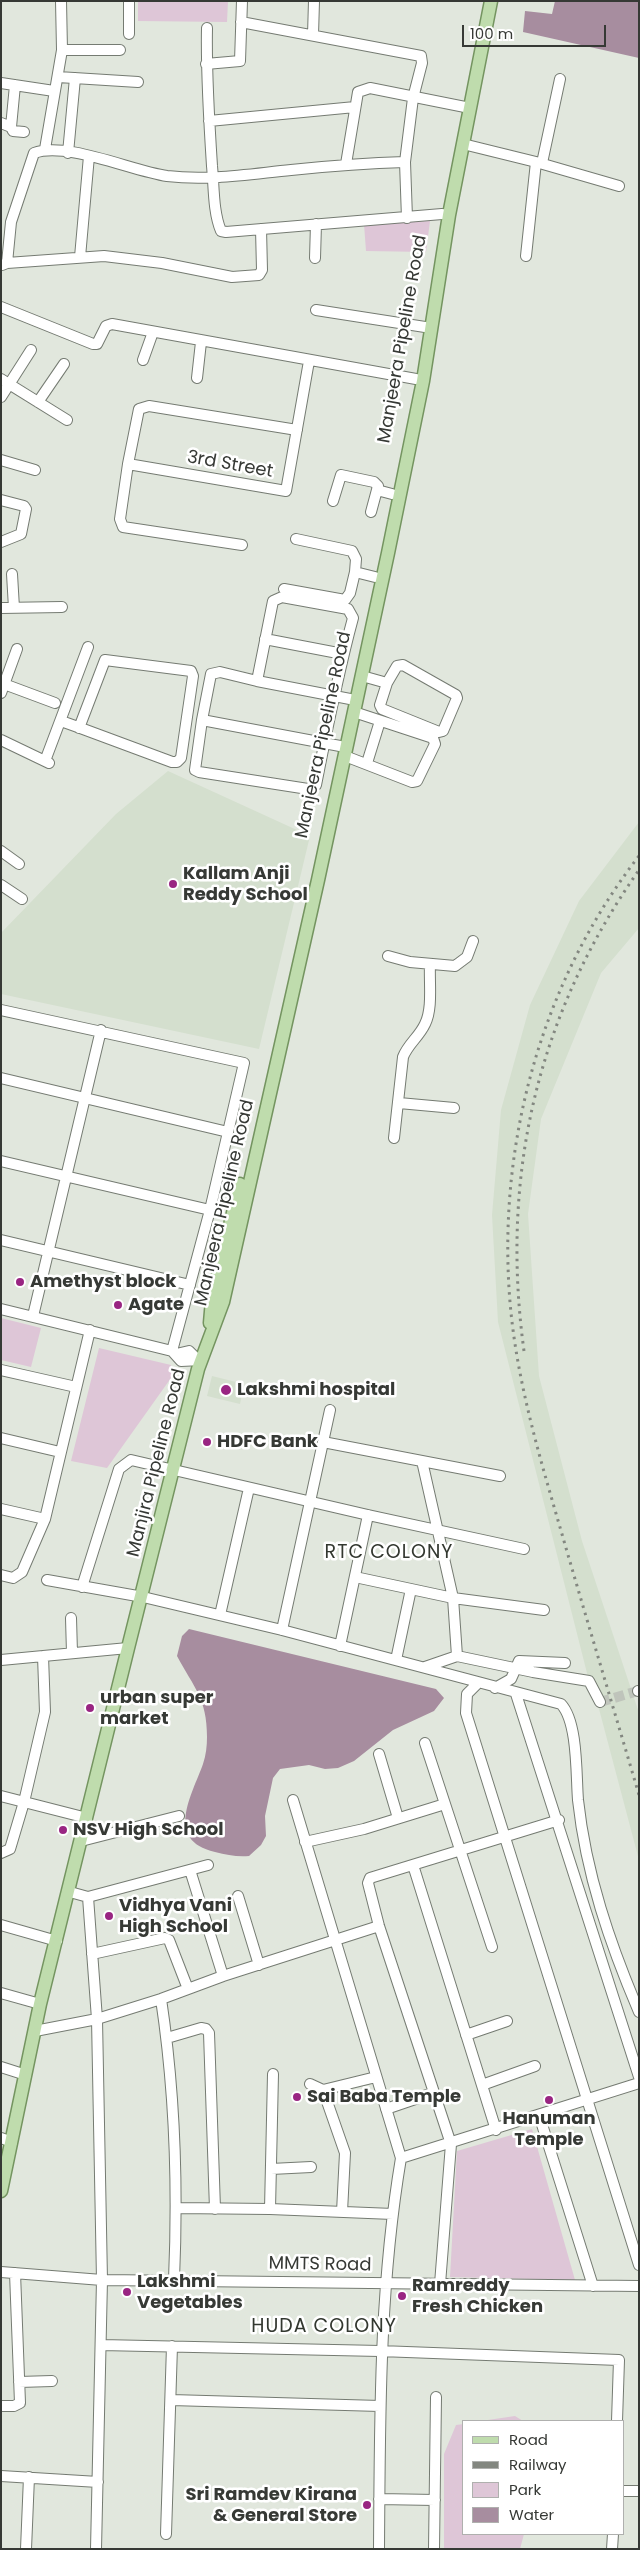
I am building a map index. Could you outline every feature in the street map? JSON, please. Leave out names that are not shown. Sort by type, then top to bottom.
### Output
[{"type":"main road","name":"Manjeera Pipeline Road","points":[[208,1338],[212,1300],[342,751],[354,712],[362,676],[384,552],[392,494],[416,379],[442,214],[484,1]]},
{"type":"main road","name":"Manjeera Pipeline Road","points":[[342,751],[350,699],[375,577],[384,552],[424,372],[449,216],[491,1]]},
{"type":"main road","name":"Manjira Pipeline Road","points":[[1,2191],[7,2140],[26,2075],[40,2004],[70,1892],[199,1360],[208,1338]]},
{"type":"street","points":[[45,149],[62,50],[61,1]]},
{"type":"street","points":[[129,1],[129,34]]},
{"type":"street","points":[[206,64],[240,61],[242,1]]},
{"type":"street","points":[[313,35],[314,1]]},
{"type":"street","points":[[241,22],[420,56],[422,63],[413,98],[405,162],[407,218]]},
{"type":"street","points":[[207,28],[206,64],[209,121],[218,224],[221,231],[442,214]]},
{"type":"street","points":[[62,50],[120,50]]},
{"type":"street","points":[[58,77],[138,82]]},
{"type":"street","points":[[68,153],[75,78]]},
{"type":"street","points":[[526,256],[539,163],[560,79]]},
{"type":"street","points":[[1,83],[54,91]]},
{"type":"street","points":[[15,85],[6,125],[13,131],[24,132]]},
{"type":"street","points":[[346,164],[358,92],[370,88],[464,107]]},
{"type":"street","points":[[209,121],[355,107]]},
{"type":"street","points":[[463,144],[619,186]]},
{"type":"street","points":[[261,229],[262,270],[259,275],[252,277],[207,273],[162,263],[104,256],[4,264],[11,222],[34,153],[45,149],[89,156],[166,176],[213,178],[346,164],[405,162]]},
{"type":"street","points":[[80,257],[89,156]]},
{"type":"street","points":[[315,258],[316,224]]},
{"type":"street","points":[[1,307],[93,344],[97,344],[106,326],[112,324],[201,342],[416,379]]},
{"type":"street","points":[[316,310],[425,327]]},
{"type":"street","points":[[144,360],[153,332]]},
{"type":"street","points":[[196,378],[201,342]]},
{"type":"street","points":[[1,397],[6,382],[31,350]]},
{"type":"street","name":"3rd Street","points":[[128,464],[286,491],[308,361]]},
{"type":"street","points":[[38,402],[64,364]]},
{"type":"street","points":[[6,382],[67,420]]},
{"type":"street","points":[[242,545],[123,527],[120,519],[136,416],[143,407],[297,430]]},
{"type":"street","points":[[1,460],[35,470]]},
{"type":"street","points":[[333,500],[341,475],[374,482],[378,486],[371,512]]},
{"type":"street","points":[[377,490],[392,494]]},
{"type":"street","points":[[1,500],[24,506],[26,509],[21,534],[1,542]]},
{"type":"street","points":[[284,589],[345,600],[350,593],[356,559],[352,550],[296,539]]},
{"type":"street","points":[[355,572],[375,577]]},
{"type":"street","points":[[12,574],[14,608]]},
{"type":"street","points":[[257,681],[273,601],[282,596],[348,609],[353,618],[343,654],[334,696],[324,743],[316,785],[308,789],[195,770],[211,674],[220,672],[257,681],[334,696],[350,699]]},
{"type":"street","points":[[1,608],[62,608]]},
{"type":"street","points":[[265,640],[343,654]]},
{"type":"street","points":[[1,740],[48,762],[60,721],[88,647]]},
{"type":"street","points":[[16,648],[3,689],[55,703]]},
{"type":"street","points":[[60,721],[79,728],[172,762],[177,762],[181,758],[193,676],[191,671],[109,658],[105,660],[79,728]]},
{"type":"street","points":[[82,664],[100,670]]},
{"type":"street","points":[[403,665],[456,695],[457,698],[443,731],[439,732],[382,709],[380,704],[387,683],[398,666],[403,665]]},
{"type":"street","points":[[362,676],[387,683]]},
{"type":"street","points":[[202,720],[324,743],[412,782],[417,782],[435,744],[433,738],[354,712]]},
{"type":"street","points":[[367,763],[380,721]]},
{"type":"street","points":[[1,851],[19,864]]},
{"type":"street","points":[[1,884],[22,899]]},
{"type":"street","points":[[388,956],[430,964],[455,966],[467,957],[473,941]]},
{"type":"street","points":[[394,1138],[399,1103],[402,1057],[406,1048],[420,1033],[426,1022],[430,964]]},
{"type":"street","points":[[1,1010],[101,1030],[244,1064],[174,1352],[181,1362],[199,1360]]},
{"type":"street","points":[[34,1316],[101,1030]]},
{"type":"street","points":[[1,1078],[228,1132]]},
{"type":"street","points":[[399,1103],[454,1108]]},
{"type":"street","points":[[1,1161],[210,1210]]},
{"type":"street","points":[[1,1240],[190,1284]]},
{"type":"street","points":[[1,1309],[90,1330],[166,1352],[174,1352]]},
{"type":"street","points":[[1,1575],[13,1578],[22,1572],[46,1519],[60,1452],[90,1330]]},
{"type":"street","points":[[1,1370],[76,1387]]},
{"type":"street","points":[[282,1630],[330,1410]]},
{"type":"street","points":[[1,1438],[60,1452]]},
{"type":"street","points":[[323,1442],[500,1476]]},
{"type":"street","points":[[82,1587],[119,1468],[131,1460],[368,1515],[524,1548]]},
{"type":"street","points":[[422,1461],[436,1530],[453,1598],[457,1656]]},
{"type":"street","points":[[220,1615],[249,1488]]},
{"type":"street","points":[[1,1509],[46,1519]]},
{"type":"street","points":[[340,1646],[368,1515]]},
{"type":"street","points":[[355,1577],[453,1598],[544,1610]]},
{"type":"street","points":[[47,1580],[142,1597],[282,1630],[425,1667],[516,1694],[555,1702],[568,1711],[574,1741],[585,1848],[616,1959],[639,2012]]},
{"type":"street","points":[[396,1660],[411,1589]]},
{"type":"street","points":[[71,1618],[72,1653]]},
{"type":"street","points":[[1,1660],[128,1648]]},
{"type":"street","points":[[1,1854],[10,1849],[24,1802],[46,1704],[43,1656]]},
{"type":"street","points":[[425,1667],[457,1656],[589,1681],[600,1702]]},
{"type":"street","points":[[514,1668],[519,1662],[528,1660],[565,1663]]},
{"type":"street","points":[[495,1688],[511,1679],[516,1673],[514,1668]]},
{"type":"street","points":[[478,1683],[468,1694],[466,1713],[639,2265]]},
{"type":"street","points":[[516,1694],[559,1820],[639,2077]]},
{"type":"street","points":[[425,1742],[492,1947]]},
{"type":"street","points":[[380,1754],[398,1818]]},
{"type":"street","points":[[1,1796],[87,1818]]},
{"type":"street","points":[[293,1800],[401,2158],[385,2282],[380,2351],[379,2549]]},
{"type":"street","points":[[305,1842],[364,1830],[445,1804]]},
{"type":"street","points":[[82,1841],[179,1816]]},
{"type":"street","points":[[440,2284],[451,2144],[379,1926],[368,1883],[370,1878],[559,1820]]},
{"type":"street","points":[[70,1892],[88,1897],[208,1864]]},
{"type":"street","points":[[413,1865],[496,2130]]},
{"type":"street","points":[[190,1870],[223,1976]]},
{"type":"street","points":[[238,1896],[259,1965]]},
{"type":"street","points":[[88,1897],[97,2019],[102,2280],[96,2549]]},
{"type":"street","points":[[1,1924],[56,1941]]},
{"type":"street","points":[[35,2031],[97,2019],[379,1926]]},
{"type":"street","points":[[596,1939],[608,1934]]},
{"type":"street","points":[[92,1954],[166,1938],[169,1940],[188,1989]]},
{"type":"street","points":[[604,1966],[616,1959]]},
{"type":"street","points":[[1,1993],[40,2004]]},
{"type":"street","points":[[161,1999],[167,2038],[177,2208],[174,2280]]},
{"type":"street","points":[[466,2035],[507,2020]]},
{"type":"street","points":[[167,2038],[201,2028],[206,2028],[209,2032],[215,2209]]},
{"type":"street","points":[[482,2085],[535,2066]]},
{"type":"street","points":[[1,2067],[26,2075]]},
{"type":"street","points":[[270,2209],[273,2074]]},
{"type":"street","points":[[310,2084],[323,2090],[376,2078]]},
{"type":"street","points":[[401,2158],[496,2130],[639,2083]]},
{"type":"street","points":[[323,2090],[344,2153],[342,2212]]},
{"type":"street","points":[[386,2109],[433,2092]]},
{"type":"street","points":[[539,2115],[592,2286]]},
{"type":"street","points":[[271,2169],[311,2166]]},
{"type":"street","points":[[177,2208],[270,2209],[393,2214]]},
{"type":"street","name":"MMTS Road","points":[[1,2272],[102,2280],[639,2286]]},
{"type":"street","points":[[1,2406],[14,2406],[20,2403],[15,2273]]},
{"type":"street","points":[[101,2345],[380,2351],[619,2360],[617,2420]]},
{"type":"street","points":[[166,2534],[172,2346]]},
{"type":"street","points":[[19,2382],[52,2382]]},
{"type":"street","points":[[434,2549],[436,2396]]},
{"type":"street","points":[[171,2400],[380,2406]]},
{"type":"street","points":[[1,2476],[98,2482]]},
{"type":"street","points":[[26,2549],[29,2478]]},
{"type":"street","points":[[625,2491],[639,2492]]},
{"type":"street","points":[[379,2498],[435,2500]]},
{"type":"street","points":[[612,2549],[613,2535]]},
{"type":"shaded area","name":"Kallam Anji Reddy School","points":[[168,771],[310,836],[259,1049],[1,994],[1,933],[116,814]]},
{"type":"shaded area","points":[[639,822],[639,928],[601,973],[541,1119],[528,1214],[539,1376],[582,1541],[639,1713],[639,1860],[594,1690],[589,1681],[498,1322],[492,1215],[501,1110],[530,1005],[579,901]]},
{"type":"shaded area","name":"Lakshmi hospital","points":[[212,1376],[244,1384],[240,1404],[207,1396]]},
{"type":"green space","points":[[138,1],[228,1],[227,22],[138,21]]},
{"type":"green space","points":[[430,221],[426,252],[366,251],[364,224]]},
{"type":"green space","points":[[1,1318],[41,1328],[31,1367],[1,1360]]},
{"type":"green space","points":[[99,1348],[171,1365],[171,1378],[107,1468],[71,1461]]},
{"type":"green space","points":[[532,2129],[575,2280],[450,2277],[457,2151]]},
{"type":"green space","points":[[515,2416],[521,2420],[488,2420]]},
{"type":"green space","points":[[462,2424],[462,2535],[524,2535],[520,2549],[444,2549],[444,2454],[456,2425]]},
{"type":"water","points":[[555,1],[639,1],[639,58],[523,32],[525,11],[552,14]]},
{"type":"water","points":[[189,1629],[436,1689],[444,1698],[434,1711],[393,1730],[354,1761],[338,1768],[325,1769],[309,1765],[280,1769],[273,1778],[265,1816],[266,1836],[261,1845],[249,1856],[215,1852],[199,1846],[190,1838],[186,1827],[189,1802],[204,1761],[207,1740],[205,1712],[202,1703],[177,1656],[182,1636]]},
{"type":"tunnel","points":[[600,1702],[638,1691]]},
{"type":"railway","points":[[639,856],[605,905],[576,957],[552,1011],[533,1067],[519,1125],[511,1184],[508,1243],[513,1333],[518,1365],[532,1426],[639,1795]]},
{"type":"railway","points":[[524,1351],[518,1286],[518,1222],[523,1160],[534,1099],[551,1040],[575,982],[604,925],[639,870]]},
{"type":"place","name":"Kallam Anji Reddy School","points":[[173,884]]},
{"type":"place","name":"Amethyst block","points":[[20,1282]]},
{"type":"place","name":"Agate","points":[[118,1305]]},
{"type":"place","name":"Lakshmi hospital","points":[[226,1390]]},
{"type":"place","name":"HDFC Bank","points":[[207,1442]]},
{"type":"place","name":"urban super market","points":[[90,1708]]},
{"type":"place","name":"NSV High School","points":[[63,1830]]},
{"type":"place","name":"Vidhya Vani High School","points":[[109,1916]]},
{"type":"place","name":"Sai Baba Temple","points":[[297,2097]]},
{"type":"place","name":"Hanuman Temple","points":[[549,2100]]},
{"type":"place","name":"Lakshmi Vegetables","points":[[127,2292]]},
{"type":"place","name":"Ramreddy Fresh Chicken","points":[[402,2296]]},
{"type":"place","name":"Sri Ramdev Kirana & General Store","points":[[367,2505]]},
{"type":"district","name":"RTC COLONY","points":[[389,1553]]},
{"type":"district","name":"HUDA COLONY","points":[[324,2327]]}]
